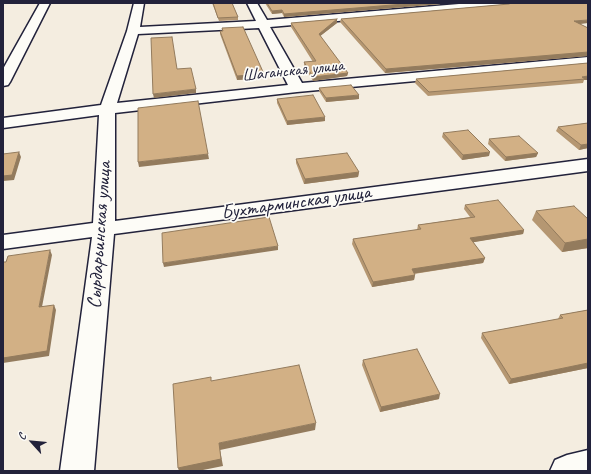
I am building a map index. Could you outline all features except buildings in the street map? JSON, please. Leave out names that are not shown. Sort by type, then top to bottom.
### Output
[{"type":"street","points":[[3,82],[45,3]]},
{"type":"street","name":"Сырдарьинская улица","points":[[77,471],[104,228],[107,109],[133,31],[139,3]]},
{"type":"street","points":[[252,3],[297,88]]},
{"type":"street","points":[[133,31],[263,24],[508,3]]},
{"type":"street","name":"Шаганская улица","points":[[3,123],[107,109],[297,88],[588,61]]},
{"type":"street","name":"Бухтарминская улица","points":[[3,242],[588,165]]},
{"type":"street","points":[[567,471],[588,466]]}]
